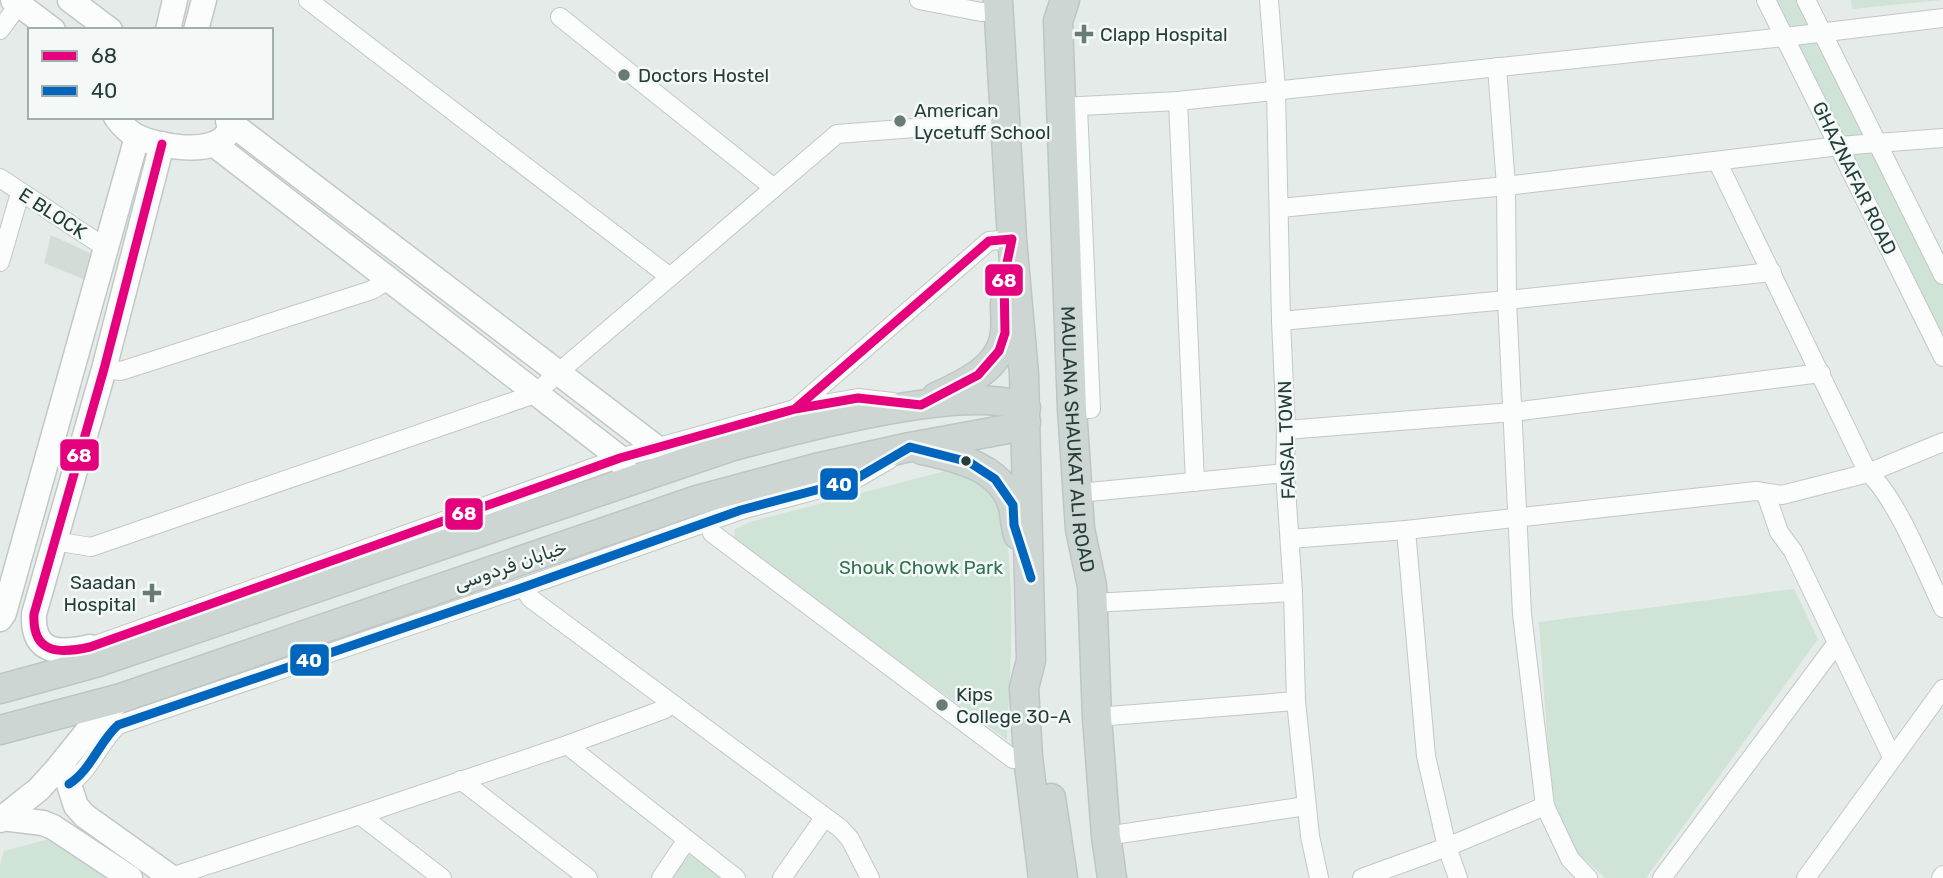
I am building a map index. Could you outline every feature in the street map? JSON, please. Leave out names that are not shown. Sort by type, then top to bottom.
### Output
[{"type":"main road","points":[[1003,4],[1001,56],[1026,415],[1031,660],[1024,688],[1028,757],[1043,878]]},
{"type":"main road","name":"MAULANA SHAUKAT ALI ROAD","points":[[1059,7],[1070,107],[1072,409],[1080,529],[1092,586],[1084,596],[1112,878]]},
{"type":"main road","points":[[921,405],[978,376],[999,351],[1005,333],[1004,277],[1012,239]]},
{"type":"main road","name":"خیابان فردوسی","points":[[0,689],[92,655],[536,514],[625,469],[663,457],[730,447],[788,432],[921,405],[1006,401],[1026,415],[1008,429],[816,468],[698,500],[519,576],[121,698],[0,730]]},
{"type":"main road","points":[[910,447],[969,461],[995,479],[1013,505],[1014,525],[1031,578]]},
{"type":"main road","points":[[519,576],[522,552],[568,530],[569,522],[562,516],[536,514]]},
{"type":"main road","points":[[1084,596],[1086,771],[1103,878]]},
{"type":"main road","points":[[1031,660],[1043,691],[1050,793],[1063,878]]},
{"type":"street","points":[[70,0],[107,28]]},
{"type":"street","points":[[168,28],[175,0]]},
{"type":"street","points":[[197,28],[204,0]]},
{"type":"street","points":[[309,0],[670,277]]},
{"type":"street","points":[[919,0],[981,12],[1003,4]]},
{"type":"street","name":"FAISAL TOWN","points":[[1269,0],[1276,90],[1281,321],[1296,701],[1307,806],[1319,878]]},
{"type":"street","name":"GHAZNAFAR ROAD","points":[[1766,0],[1943,357]]},
{"type":"street","name":"GHAZNAFAR ROAD","points":[[1806,0],[1943,275]]},
{"type":"street","points":[[0,30],[16,2],[50,28]]},
{"type":"street","points":[[560,16],[774,188]]},
{"type":"street","points":[[1070,107],[1178,101],[1943,18]]},
{"type":"street","points":[[1497,67],[1506,186],[1507,300],[1522,614],[1545,806],[1570,859],[1588,878]]},
{"type":"street","points":[[1178,101],[1195,482]]},
{"type":"street","points":[[118,119],[137,137],[185,147],[215,145],[222,141],[227,135],[228,119]]},
{"type":"street","points":[[228,119],[559,372],[663,457],[795,409],[858,398],[921,405]]},
{"type":"street","points":[[54,541],[91,547],[535,394],[837,134],[1005,121]]},
{"type":"street","points":[[0,619],[4,613],[137,137]]},
{"type":"street","points":[[1280,208],[1506,186],[1839,146],[1943,138]]},
{"type":"street","points":[[162,144],[104,369],[34,614],[33,625],[40,641],[53,650],[92,655],[625,469]]},
{"type":"street","points":[[215,145],[535,394],[625,469]]},
{"type":"street","points":[[1717,161],[1868,473],[1876,479],[1893,505],[1943,608]]},
{"type":"street","name":"E BLOCK","points":[[0,178],[106,248]]},
{"type":"street","points":[[0,262],[20,193]]},
{"type":"street","points":[[795,409],[989,241],[1012,239]]},
{"type":"street","points":[[1281,321],[1772,272]]},
{"type":"street","points":[[104,369],[121,372],[372,290],[388,280]]},
{"type":"street","points":[[1286,430],[1513,412],[1821,373]]},
{"type":"street","points":[[1290,539],[1406,530],[1756,491],[1782,495],[1868,473],[1943,442]]},
{"type":"street","points":[[66,773],[80,777],[106,735],[118,724],[519,576],[741,510],[854,480],[910,447]]},
{"type":"street","points":[[1079,493],[1286,473]]},
{"type":"street","points":[[1766,494],[1779,532],[1793,551],[1892,757]]},
{"type":"street","points":[[708,522],[712,533],[1002,751],[1013,759],[1028,757]]},
{"type":"street","points":[[1406,530],[1426,756],[1447,847],[1458,878]]},
{"type":"street","points":[[519,576],[530,598],[840,828],[850,839],[870,878]]},
{"type":"street","points":[[1084,596],[1293,592]]},
{"type":"street","points":[[1662,878],[1836,644]]},
{"type":"street","points":[[1806,878],[1943,689]]},
{"type":"street","points":[[1,819],[39,789],[66,773],[90,727],[121,698]]},
{"type":"street","points":[[1097,717],[1296,701]]},
{"type":"street","points":[[66,773],[76,806],[85,816],[172,878],[566,745],[665,709],[670,703]]},
{"type":"street","points":[[566,745],[736,878]]},
{"type":"street","points":[[461,780],[587,878]]},
{"type":"street","points":[[1106,836],[1307,806]]},
{"type":"street","points":[[1362,878],[1447,847],[1545,806]]},
{"type":"street","points":[[360,816],[442,878]]},
{"type":"street","points":[[782,878],[824,818]]},
{"type":"street","points":[[1,819],[43,823],[53,827],[130,878]]},
{"type":"street","points":[[661,878],[686,841]]},
{"type":"shaded area","points":[[51,235],[96,256],[88,281],[44,263]]},
{"type":"green space","points":[[1767,0],[1803,0],[1943,280],[1943,357]]},
{"type":"green space","points":[[1851,0],[1942,0],[1852,9]]},
{"type":"green space","name":"Shouk Chowk Park","points":[[949,470],[979,483],[993,497],[1002,517],[1007,545],[1011,614],[1007,740],[734,540],[735,529],[750,522]]},
{"type":"green space","points":[[1794,589],[1818,639],[1646,878],[1605,878],[1575,850],[1560,819],[1551,790],[1539,622]]},
{"type":"green space","points":[[53,838],[107,878],[0,878],[4,851]]},
{"type":"green space","points":[[688,854],[724,878],[671,878]]},
{"type":"transit line","name":"68","points":[[162,144],[104,369],[34,614],[38,637],[50,648],[68,650],[90,647],[620,458],[795,409],[858,398],[921,405],[978,375],[999,351],[1005,333],[1004,277],[1012,239],[989,241],[795,409]]},
{"type":"transit line","name":"40","points":[[69,784],[83,771],[118,725],[741,510],[854,480],[910,447],[969,462],[995,479],[1013,505],[1014,525],[1031,578]]},
{"type":"place","name":"Clapp Hospital","points":[[1084,34]]},
{"type":"place","name":"Doctors Hostel","points":[[624,75]]},
{"type":"place","name":"American Lycetuff School","points":[[900,121]]},
{"type":"place","name":"Saadan Hospital","points":[[152,593]]},
{"type":"place","name":"Kips College 30-A","points":[[942,705]]}]
